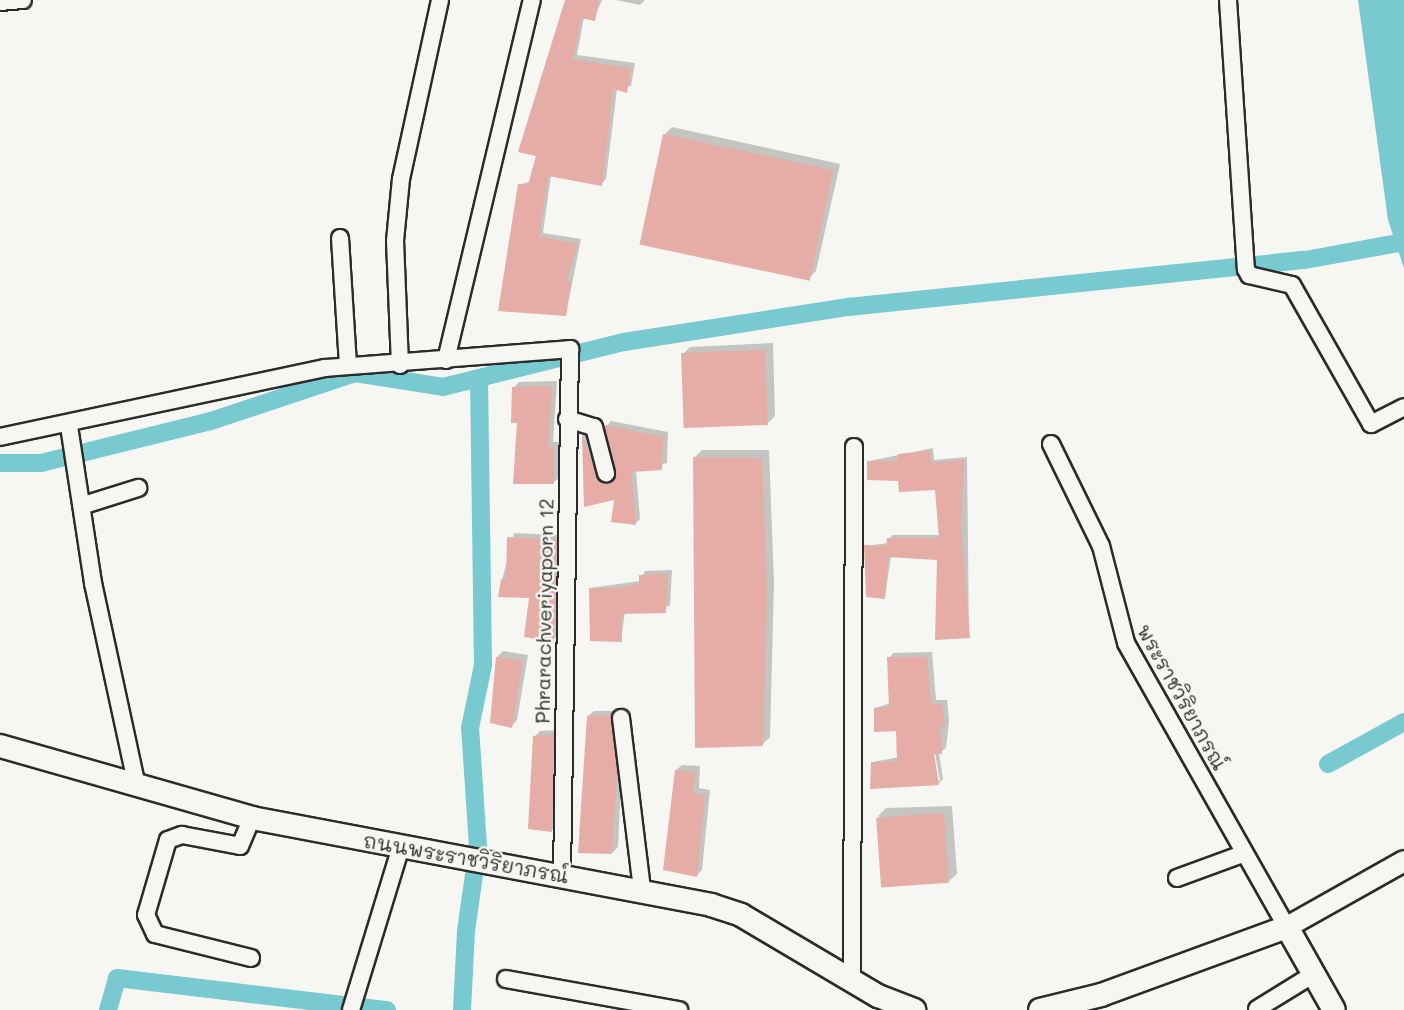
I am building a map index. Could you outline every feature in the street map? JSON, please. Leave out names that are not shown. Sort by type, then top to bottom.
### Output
[{"type":"main road","name":"ถนนพระราชวิริยาภรณ์","points":[[0,746],[252,818],[642,888],[741,915],[852,982],[914,1010]]},
{"type":"main road","points":[[1053,1009],[1287,927],[1334,1010]]},
{"type":"street","points":[[0,2],[23,0]]},
{"type":"street","points":[[400,365],[395,241],[401,179],[440,0]]},
{"type":"street","points":[[0,437],[70,433],[296,373],[348,366],[400,365],[446,360],[532,0]]},
{"type":"street","points":[[1228,0],[1246,269],[1249,274],[1292,285],[1371,424],[1404,407]]},
{"type":"street","points":[[340,238],[348,366]]},
{"type":"street","name":"Phrarachveriyaporn 12","points":[[446,360],[569,351],[562,874]]},
{"type":"street","points":[[567,419],[594,427],[606,473]]},
{"type":"street","points":[[70,433],[84,505],[93,583],[138,786]]},
{"type":"street","name":"พระราชวิริยาภรณ์","points":[[1052,444],[1101,546],[1126,643],[1287,927]]},
{"type":"street","points":[[852,982],[854,447]]},
{"type":"street","points":[[84,505],[138,489]]},
{"type":"street","points":[[621,718],[625,782],[642,888]]},
{"type":"street","points":[[251,958],[155,934],[146,915],[168,840],[182,835],[240,846],[252,818]]},
{"type":"street","points":[[351,1010],[400,846]]},
{"type":"street","points":[[1177,878],[1245,853]]},
{"type":"street","points":[[1287,927],[1404,861]]},
{"type":"street","points":[[1257,1009],[1314,974]]},
{"type":"street","points":[[506,979],[680,1010]]},
{"type":"water","points":[[1358,0],[1404,0],[1404,268],[1388,220]]},
{"type":"building","points":[[565,0],[599,0],[595,21],[581,18],[573,60],[631,68],[627,93],[613,89],[602,186],[548,176],[539,237],[578,244],[566,281],[571,282],[566,316],[498,311],[518,184],[528,185],[536,156],[518,152]]},
{"type":"building","points":[[663,134],[833,170],[810,281],[640,245]]},
{"type":"building","points":[[765,350],[768,425],[684,428],[681,353]]},
{"type":"building","points":[[552,386],[548,447],[554,447],[554,484],[513,484],[517,423],[511,423],[512,387]]},
{"type":"building","points":[[604,425],[663,437],[662,470],[631,472],[636,525],[611,522],[614,500],[584,507],[582,434],[598,480],[608,483],[616,475]]},
{"type":"building","points":[[930,451],[931,463],[964,460],[961,526],[970,638],[935,640],[937,560],[888,557],[885,599],[866,597],[864,545],[886,546],[887,538],[939,538],[935,490],[899,492],[898,481],[867,480],[867,461],[898,461],[898,454]]},
{"type":"building","points":[[693,457],[762,458],[767,592],[763,746],[695,748]]},
{"type":"building","points":[[507,537],[557,540],[554,642],[524,637],[529,598],[498,597],[501,579],[506,579]]},
{"type":"building","points":[[668,574],[666,613],[621,614],[622,642],[590,641],[589,588],[622,588],[639,584],[639,575]]},
{"type":"building","points":[[496,657],[523,661],[512,728],[490,723]]},
{"type":"building","points":[[887,657],[927,657],[931,704],[942,704],[945,727],[940,727],[942,754],[934,754],[939,785],[870,789],[871,762],[897,761],[896,731],[874,732],[874,708],[889,707]]},
{"type":"building","points":[[587,716],[611,716],[617,770],[612,854],[578,853]]},
{"type":"building","points":[[554,735],[552,832],[528,829],[533,736]]},
{"type":"building","points":[[675,770],[695,772],[693,794],[705,795],[697,877],[663,870]]},
{"type":"building","points":[[944,813],[949,883],[881,888],[876,818]]},
{"type":"waterway","points":[[0,463],[41,463],[211,421],[355,373],[443,387],[624,342],[848,307],[1305,260],[1404,242]]},
{"type":"waterway","points":[[462,1010],[466,931],[478,847],[470,728],[483,665],[479,378]]},
{"type":"waterway","points":[[1328,764],[1404,722]]},
{"type":"waterway","points":[[108,1010],[117,978],[387,1010]]}]
